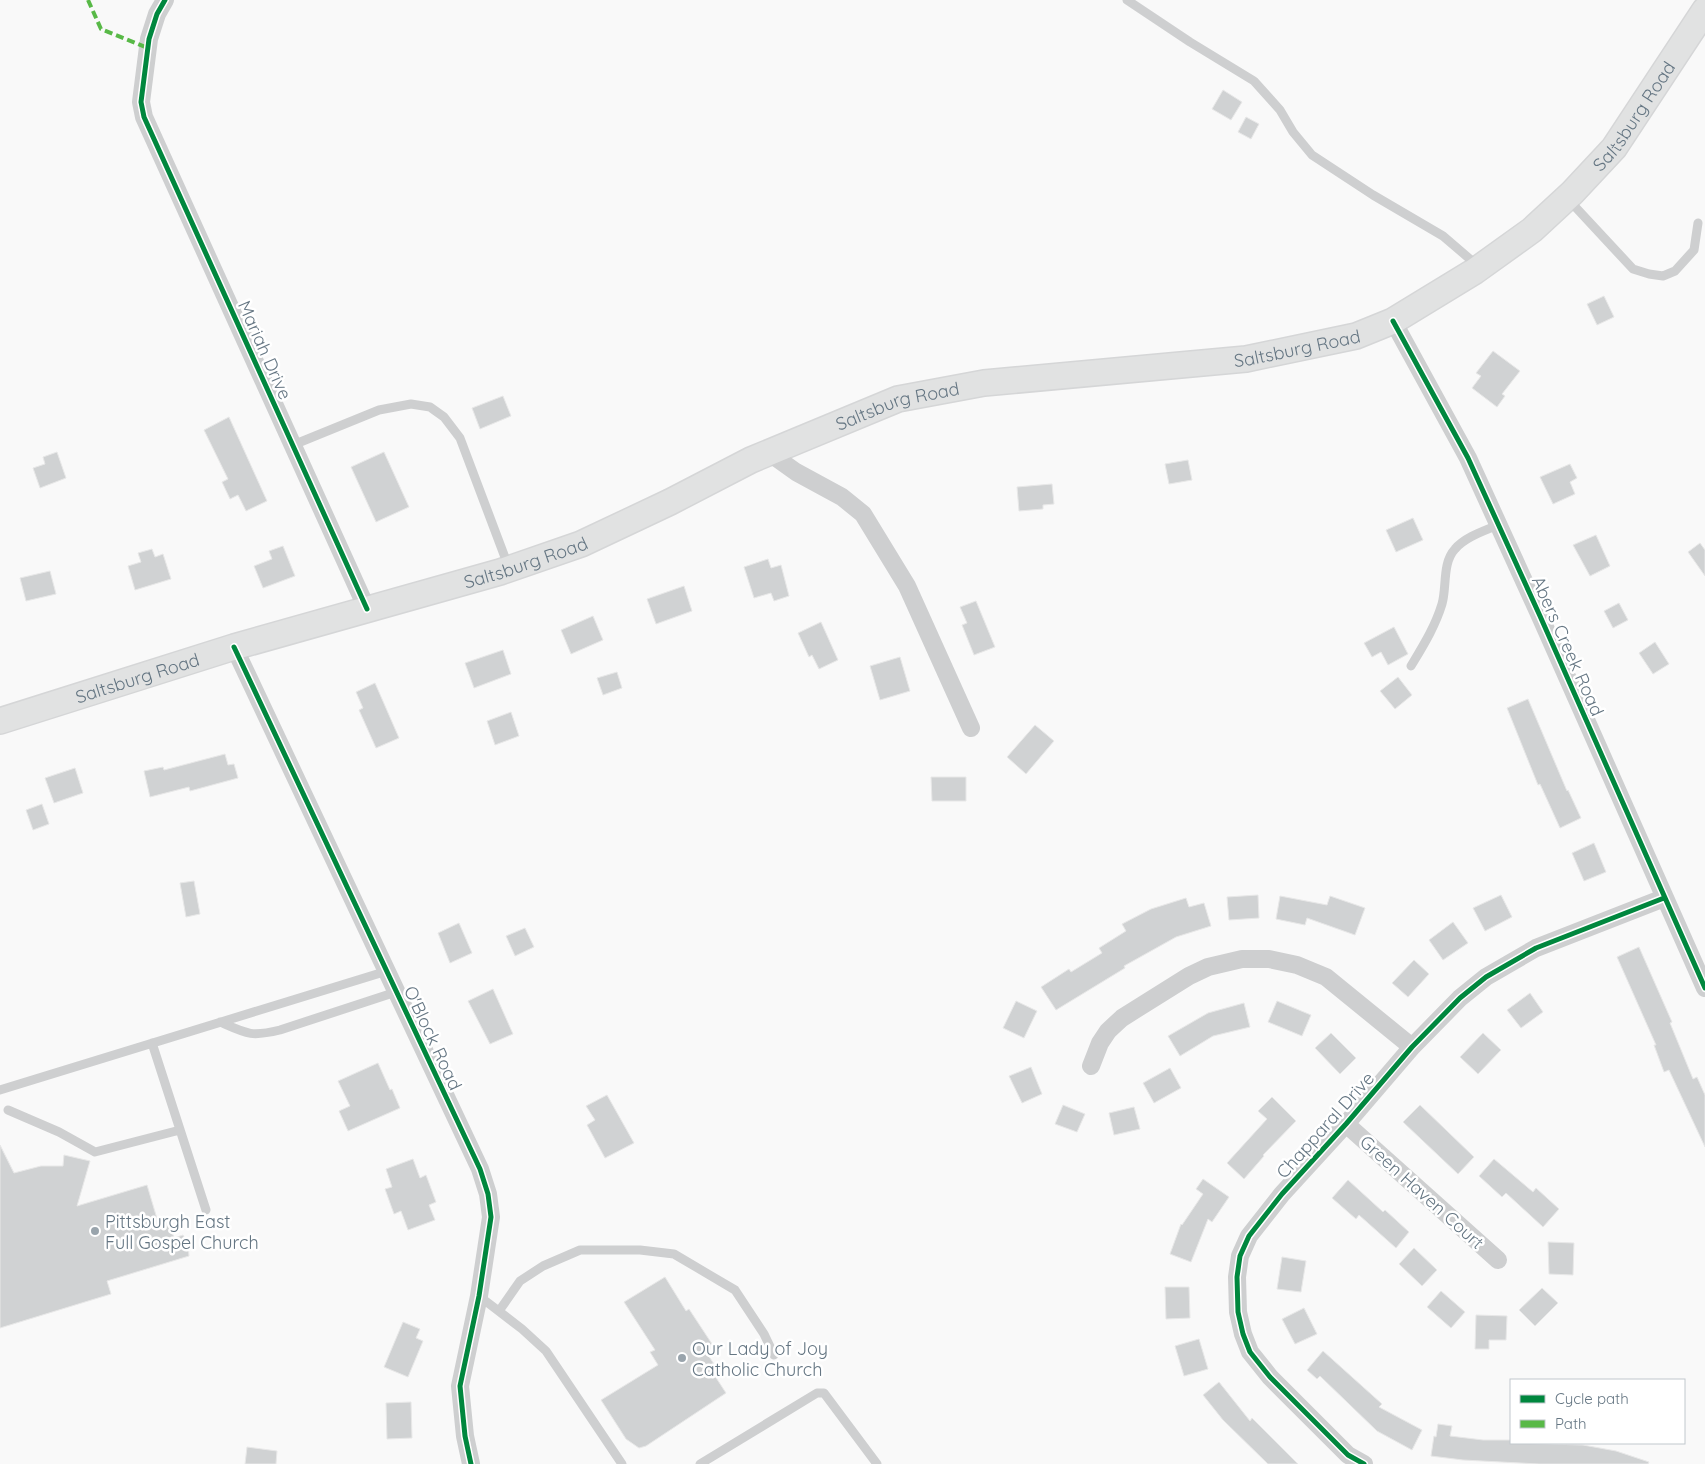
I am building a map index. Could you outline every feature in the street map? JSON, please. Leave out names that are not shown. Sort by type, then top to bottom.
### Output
[{"type":"main road","name":"Saltsburg Road","points":[[0,721],[234,647],[509,569],[581,544],[768,452],[898,399],[984,383],[1246,358],[1356,336],[1393,320],[1480,268],[1532,230],[1614,148],[1705,10]]},
{"type":"street","name":"Mariah Drive","points":[[164,0],[157,14],[149,39],[140,102],[144,118],[367,609]]},
{"type":"street","name":"Abers Creek Road","points":[[1393,320],[1468,458],[1705,988]]},
{"type":"street","points":[[768,452],[796,472],[842,497],[863,514],[907,586],[971,728]]},
{"type":"street","name":"O'Block Road","points":[[234,647],[480,1169],[488,1194],[491,1217],[479,1296],[460,1386],[465,1436],[471,1464]]},
{"type":"street","name":"Chapparal Drive","points":[[1364,1464],[1348,1455],[1270,1377],[1250,1352],[1243,1334],[1238,1312],[1237,1277],[1240,1256],[1249,1236],[1282,1194],[1346,1124],[1412,1047],[1460,998],[1508,962],[1536,948],[1664,898]]},
{"type":"street","points":[[1091,1066],[1100,1043],[1108,1030],[1122,1018],[1189,976],[1208,967],[1242,959],[1269,959],[1297,965],[1326,977],[1412,1047]]},
{"type":"street","name":"Green Haven Court","points":[[1346,1124],[1498,1260]]},
{"type":"lane","points":[[1128,0],[1190,42],[1254,81],[1280,110],[1312,155],[1373,195],[1442,236],[1480,268]]},
{"type":"lane","points":[[1567,197],[1633,269],[1649,274],[1663,276],[1675,271],[1694,250],[1698,222]]},
{"type":"lane","points":[[293,445],[379,410],[411,404],[430,407],[444,418],[460,438],[509,569]]},
{"type":"lane","points":[[1411,666],[1434,627],[1442,604],[1449,557],[1455,548],[1463,542],[1498,525]]},
{"type":"lane","points":[[0,1090],[387,971]]},
{"type":"lane","points":[[220,1022],[247,1034],[262,1034],[280,1030],[396,992]]},
{"type":"lane","points":[[152,1043],[206,1210]]},
{"type":"lane","points":[[8,1110],[59,1132],[95,1152],[180,1130]]},
{"type":"lane","points":[[499,1311],[520,1280],[543,1266],[580,1250],[640,1250],[674,1254],[735,1290],[764,1334],[774,1355]]},
{"type":"lane","points":[[479,1296],[522,1329],[546,1352],[622,1464]]},
{"type":"lane","points":[[700,1464],[817,1392],[824,1393],[877,1464]]},
{"type":"building","points":[[1223,90],[1242,102],[1231,120],[1212,109]]},
{"type":"building","points":[[1246,117],[1259,124],[1251,139],[1238,132]]},
{"type":"building","points":[[1604,296],[1614,317],[1597,325],[1587,304]]},
{"type":"building","points":[[1493,351],[1520,371],[1502,394],[1505,396],[1497,407],[1472,388],[1481,376],[1476,373]]},
{"type":"building","points":[[503,396],[511,416],[480,429],[472,408]]},
{"type":"building","points":[[229,417],[267,501],[246,511],[238,495],[230,499],[222,482],[228,479],[204,430]]},
{"type":"building","points":[[57,452],[66,478],[40,488],[33,468],[45,464],[43,457]]},
{"type":"building","points":[[384,452],[409,507],[376,522],[351,467]]},
{"type":"building","points":[[1188,460],[1192,480],[1169,484],[1165,464]]},
{"type":"building","points":[[1570,464],[1577,478],[1570,482],[1575,494],[1553,504],[1540,477]]},
{"type":"building","points":[[1052,484],[1054,504],[1043,505],[1043,509],[1019,511],[1017,487]]},
{"type":"building","points":[[1413,518],[1423,540],[1396,552],[1386,530]]},
{"type":"building","points":[[1596,535],[1610,566],[1590,576],[1573,545]]},
{"type":"building","points":[[1700,543],[1705,550],[1705,576],[1688,552]]},
{"type":"building","points":[[283,546],[295,576],[263,588],[254,566],[272,559],[269,551]]},
{"type":"building","points":[[152,549],[155,557],[163,554],[171,579],[135,590],[128,566],[141,562],[138,553]]},
{"type":"building","points":[[768,559],[771,568],[781,565],[789,596],[774,601],[771,593],[754,598],[744,567]]},
{"type":"building","points":[[50,571],[56,594],[26,601],[20,578]]},
{"type":"building","points":[[684,586],[692,611],[656,624],[647,599]]},
{"type":"building","points":[[976,601],[995,647],[974,655],[962,625],[967,623],[960,607]]},
{"type":"building","points":[[1619,603],[1628,620],[1613,628],[1604,611]]},
{"type":"building","points":[[593,616],[603,640],[571,654],[561,630]]},
{"type":"building","points":[[821,622],[838,660],[819,669],[812,655],[809,657],[798,633]]},
{"type":"building","points":[[1394,627],[1408,654],[1388,665],[1381,652],[1372,657],[1364,643]]},
{"type":"building","points":[[1655,642],[1669,664],[1653,674],[1639,653]]},
{"type":"building","points":[[503,650],[511,674],[474,688],[465,663]]},
{"type":"building","points":[[900,657],[910,691],[880,700],[870,666]]},
{"type":"building","points":[[617,672],[622,688],[603,695],[597,678]]},
{"type":"building","points":[[1398,677],[1412,695],[1395,709],[1380,691]]},
{"type":"building","points":[[375,683],[399,738],[376,748],[359,710],[363,708],[356,692]]},
{"type":"building","points":[[1528,699],[1567,791],[1581,818],[1560,828],[1540,784],[1538,785],[1507,708]]},
{"type":"building","points":[[511,712],[519,736],[495,745],[487,721]]},
{"type":"building","points":[[1035,725],[1054,741],[1026,774],[1007,757]]},
{"type":"building","points":[[225,754],[228,765],[234,764],[238,778],[190,791],[189,787],[150,797],[144,771],[163,767],[164,770]]},
{"type":"building","points":[[75,768],[83,793],[54,803],[45,778]]},
{"type":"building","points":[[931,777],[966,777],[966,801],[932,801]]},
{"type":"building","points":[[42,804],[49,824],[33,830],[26,810]]},
{"type":"building","points":[[1594,843],[1606,872],[1584,881],[1572,853]]},
{"type":"building","points":[[194,881],[200,914],[186,917],[180,883]]},
{"type":"building","points":[[1258,895],[1259,918],[1229,920],[1227,897]]},
{"type":"building","points":[[1501,895],[1512,917],[1485,931],[1473,908]]},
{"type":"building","points":[[1280,896],[1327,905],[1330,896],[1365,908],[1355,935],[1307,918],[1305,925],[1276,919]]},
{"type":"building","points":[[1186,898],[1189,907],[1204,903],[1211,926],[1176,937],[1124,966],[1125,968],[1056,1010],[1041,987],[1069,969],[1071,972],[1102,953],[1099,948],[1126,931],[1122,924],[1151,909]]},
{"type":"building","points":[[1453,922],[1468,943],[1443,960],[1429,940]]},
{"type":"building","points":[[459,923],[472,953],[450,963],[438,933]]},
{"type":"building","points":[[525,928],[534,947],[515,956],[506,936]]},
{"type":"building","points":[[1639,947],[1672,1022],[1670,1023],[1693,1079],[1697,1077],[1705,1095],[1705,1147],[1669,1070],[1664,1072],[1654,1045],[1656,1045],[1617,957]]},
{"type":"building","points":[[1414,960],[1429,974],[1408,997],[1392,983]]},
{"type":"building","points":[[493,989],[513,1034],[490,1044],[468,1001]]},
{"type":"building","points":[[1530,993],[1543,1012],[1521,1028],[1507,1010]]},
{"type":"building","points":[[1016,1001],[1037,1011],[1024,1038],[1003,1028]]},
{"type":"building","points":[[1277,1001],[1311,1015],[1302,1036],[1268,1022]]},
{"type":"building","points":[[1244,1003],[1250,1027],[1213,1036],[1180,1056],[1168,1036],[1208,1013]]},
{"type":"building","points":[[1331,1033],[1356,1058],[1340,1074],[1315,1048]]},
{"type":"building","points":[[1483,1033],[1501,1050],[1478,1074],[1460,1057]]},
{"type":"building","points":[[378,1063],[400,1108],[348,1131],[339,1111],[350,1106],[338,1081]]},
{"type":"building","points":[[1031,1067],[1042,1094],[1022,1103],[1009,1076]]},
{"type":"building","points":[[1170,1068],[1181,1088],[1154,1103],[1143,1083]]},
{"type":"building","points":[[607,1095],[634,1143],[605,1158],[587,1125],[595,1120],[586,1106]]},
{"type":"building","points":[[1272,1097],[1296,1121],[1263,1155],[1244,1179],[1227,1163],[1267,1119],[1258,1111]]},
{"type":"building","points":[[1063,1105],[1085,1114],[1077,1132],[1055,1124]]},
{"type":"building","points":[[1420,1105],[1474,1157],[1458,1174],[1403,1122]]},
{"type":"building","points":[[1134,1107],[1140,1129],[1114,1135],[1109,1113]]},
{"type":"building","points":[[0,1145],[14,1173],[41,1166],[63,1166],[64,1155],[90,1161],[77,1206],[147,1185],[158,1222],[169,1219],[174,1238],[183,1235],[188,1244],[189,1256],[107,1281],[111,1294],[0,1328]]},
{"type":"building","points":[[413,1159],[420,1178],[426,1175],[436,1202],[429,1205],[435,1220],[408,1230],[401,1211],[394,1214],[385,1189],[392,1187],[386,1169]]},
{"type":"building","points":[[1494,1159],[1533,1192],[1536,1188],[1559,1209],[1543,1227],[1506,1193],[1502,1197],[1479,1176]]},
{"type":"building","points":[[1203,1179],[1229,1197],[1212,1222],[1208,1219],[1191,1262],[1170,1254],[1181,1224],[1203,1194],[1196,1189]]},
{"type":"building","points":[[1348,1180],[1383,1212],[1385,1210],[1409,1232],[1396,1248],[1359,1215],[1356,1219],[1332,1198]]},
{"type":"building","points":[[1548,1242],[1574,1243],[1573,1275],[1549,1274]]},
{"type":"building","points":[[1414,1248],[1437,1270],[1422,1286],[1399,1264]]},
{"type":"building","points":[[1282,1257],[1306,1261],[1301,1292],[1277,1289]]},
{"type":"building","name":"Our Lady of Joy Catholic Church","points":[[665,1277],[686,1311],[689,1309],[714,1347],[706,1352],[716,1367],[711,1370],[726,1393],[646,1446],[639,1448],[626,1439],[601,1400],[658,1365],[650,1352],[655,1350],[624,1302]]},
{"type":"building","points":[[1165,1287],[1189,1287],[1190,1318],[1166,1319]]},
{"type":"building","points":[[1542,1288],[1558,1303],[1535,1326],[1519,1310]]},
{"type":"building","points":[[1441,1291],[1465,1312],[1451,1328],[1427,1307]]},
{"type":"building","points":[[1304,1308],[1317,1334],[1295,1344],[1282,1319]]},
{"type":"building","points":[[1476,1315],[1507,1316],[1506,1340],[1489,1340],[1489,1349],[1475,1349]]},
{"type":"building","points":[[403,1322],[420,1329],[416,1338],[423,1341],[408,1377],[384,1367]]},
{"type":"building","points":[[1199,1339],[1208,1369],[1184,1376],[1175,1346]]},
{"type":"building","points":[[1323,1351],[1382,1404],[1379,1407],[1422,1430],[1412,1450],[1377,1431],[1320,1376],[1317,1379],[1307,1370]]},
{"type":"building","points":[[1219,1382],[1250,1421],[1252,1418],[1298,1464],[1268,1464],[1223,1420],[1203,1395]]},
{"type":"building","points":[[411,1402],[412,1438],[387,1439],[386,1403]]},
{"type":"building","points":[[1438,1424],[1452,1426],[1450,1436],[1483,1440],[1510,1440],[1510,1444],[1583,1445],[1616,1451],[1649,1462],[1648,1464],[1539,1464],[1463,1460],[1431,1456],[1434,1436],[1436,1437]]},
{"type":"building","points":[[247,1447],[277,1451],[276,1464],[245,1464]]},
{"type":"marked path","points":[[88,0],[101,29],[148,48]]},
{"type":"cycle path","points":[[165,0],[157,14],[149,39],[141,102],[144,117],[367,609]]},
{"type":"cycle path","points":[[1393,321],[1468,458],[1705,988]]},
{"type":"cycle path","points":[[234,647],[480,1169],[488,1194],[491,1217],[479,1296],[460,1386],[465,1436],[471,1464]]},
{"type":"cycle path","points":[[1364,1464],[1348,1455],[1270,1377],[1250,1352],[1243,1334],[1238,1312],[1237,1277],[1240,1256],[1249,1236],[1282,1194],[1346,1124],[1412,1047],[1460,998],[1486,977],[1536,948],[1664,898]]},
{"type":"place","name":"Pittsburgh East Full Gospel Church","points":[[95,1231]]},
{"type":"place","name":"Our Lady of Joy Catholic Church","points":[[682,1358]]}]
